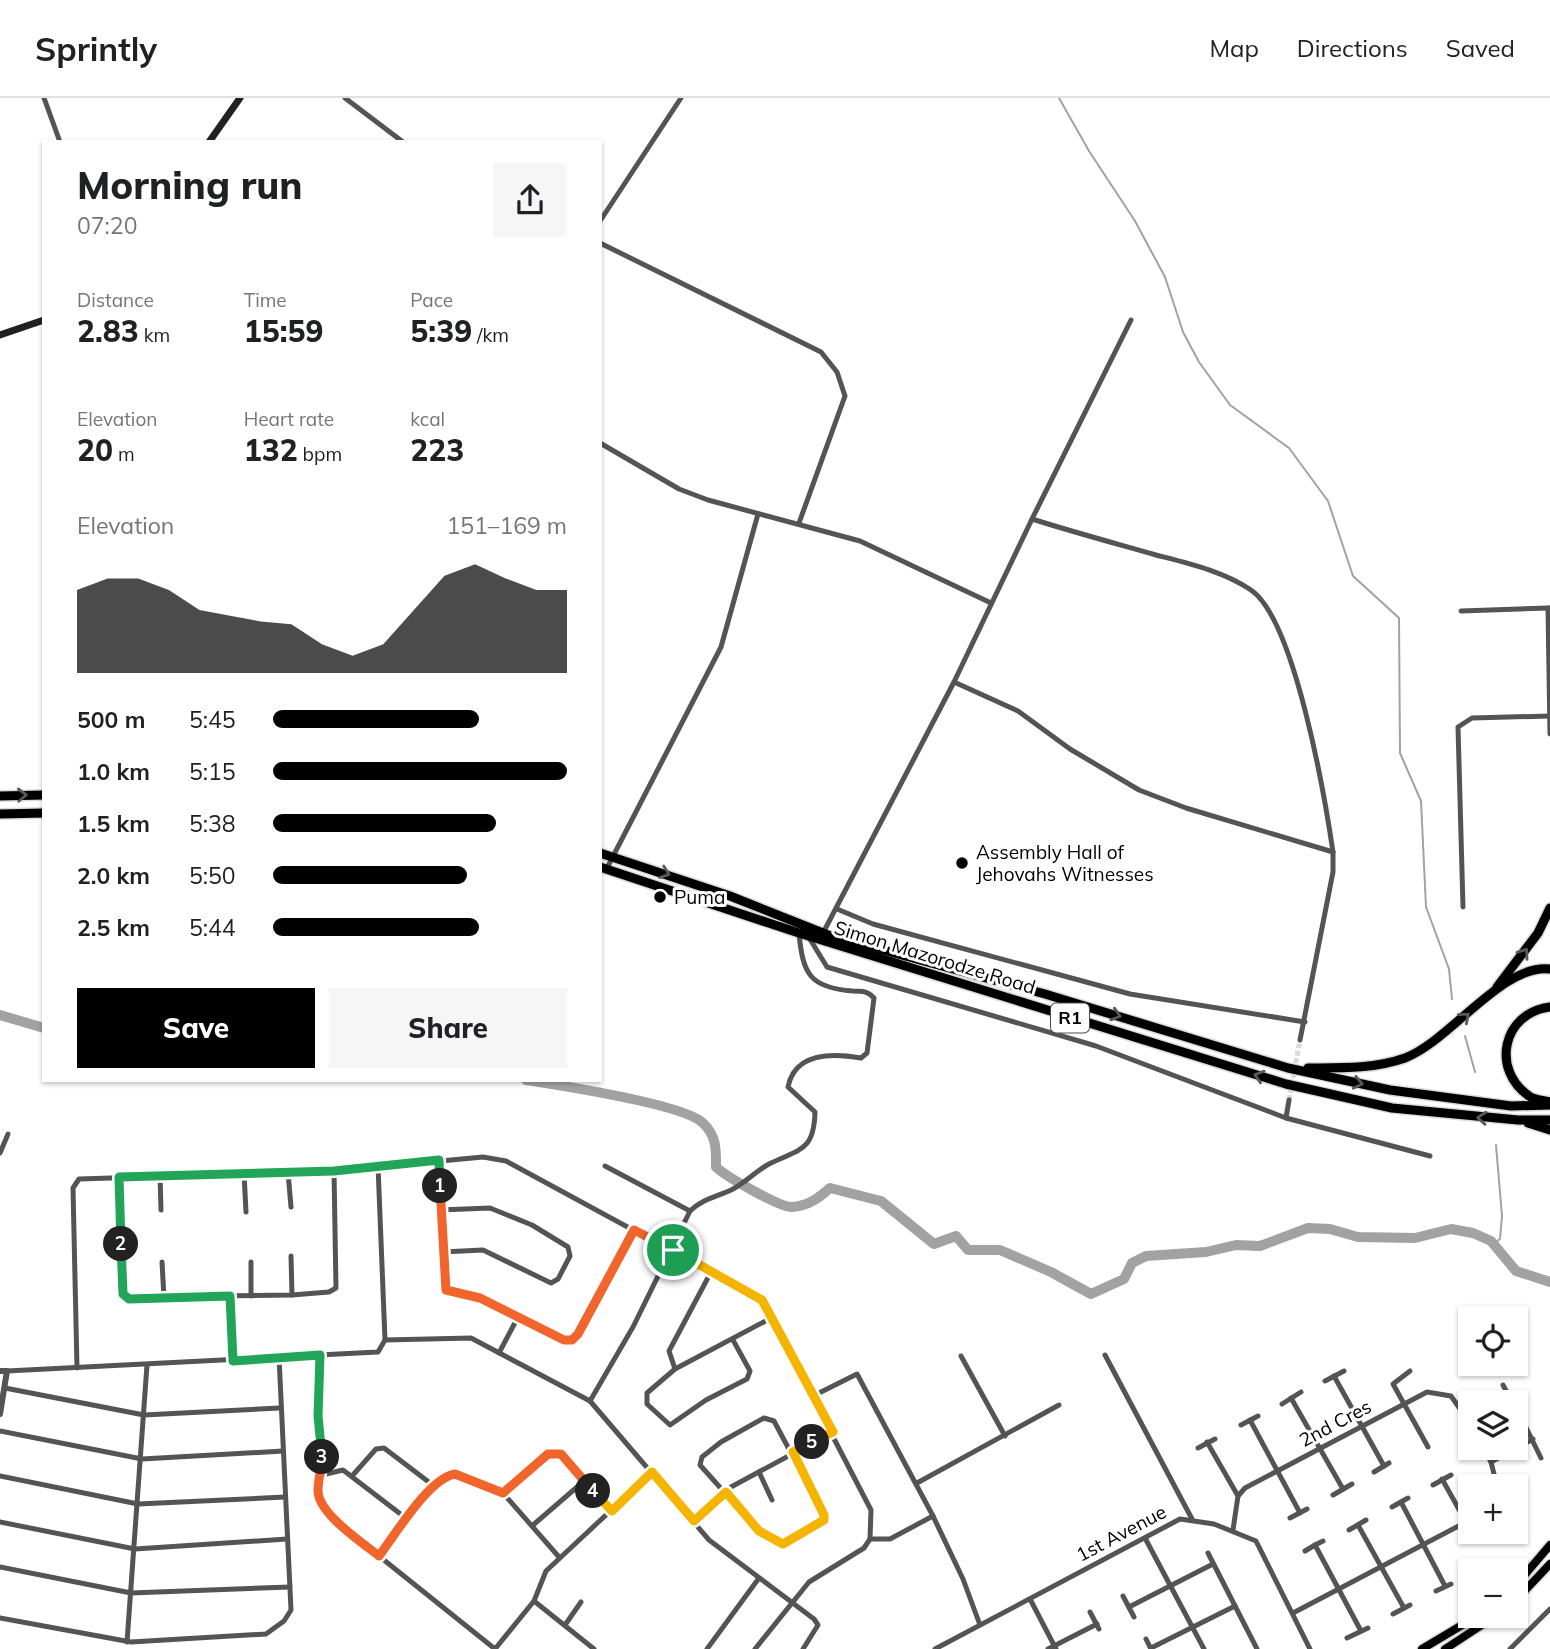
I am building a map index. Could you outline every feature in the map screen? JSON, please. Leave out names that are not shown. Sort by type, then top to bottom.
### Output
[{"type":"highway","points":[[0,796],[42,795]]},
{"type":"highway","points":[[0,814],[42,813]]},
{"type":"highway","name":"Simon Mazorodze Road","points":[[602,854],[722,893],[823,933],[1045,994],[1288,1068],[1390,1090],[1511,1106],[1550,1104]]},
{"type":"highway","name":"Simon Mazorodze Road","points":[[603,867],[804,935],[1286,1084],[1392,1108],[1518,1120],[1550,1120]]},
{"type":"highway","points":[[1492,994],[1538,933],[1550,908]]},
{"type":"highway","points":[[1288,1068],[1359,1068],[1405,1058],[1438,1040],[1492,994],[1521,975],[1550,969]]},
{"type":"highway","points":[[1550,1007],[1535,1009],[1521,1018],[1512,1027],[1507,1048],[1513,1079],[1530,1097],[1550,1104]]},
{"type":"highway","points":[[1518,1120],[1550,1130]]},
{"type":"main road","points":[[210,140],[240,98]]},
{"type":"main road","points":[[0,335],[42,321]]},
{"type":"main road","points":[[1528,1571],[1550,1545]]},
{"type":"main road","points":[[1528,1587],[1550,1564]]},
{"type":"main road","points":[[1422,1649],[1458,1628]]},
{"type":"main road","points":[[1445,1649],[1477,1628]]},
{"type":"street","points":[[44,98],[59,140]]},
{"type":"street","points":[[345,98],[400,140]]},
{"type":"street","points":[[602,217],[681,98]]},
{"type":"street","points":[[602,244],[821,352],[830,360],[845,396],[799,523]]},
{"type":"street","points":[[823,933],[954,682],[1131,320]]},
{"type":"street","points":[[602,444],[679,489],[758,514],[860,541],[991,603]]},
{"type":"street","points":[[603,867],[613,857],[721,647],[758,514]]},
{"type":"street","points":[[1032,519],[1203,568],[1250,589],[1259,597],[1278,626],[1289,653],[1333,852],[1333,872],[1300,1040]]},
{"type":"street","points":[[1461,611],[1549,608],[1550,734]]},
{"type":"street","points":[[954,682],[1018,711],[1070,749],[1139,790],[1186,808],[1333,852]]},
{"type":"street","points":[[1463,908],[1458,727],[1472,718],[1550,716]]},
{"type":"street","points":[[837,909],[873,924],[1130,994],[1305,1022]]},
{"type":"street","points":[[804,935],[827,967],[1096,1046],[1286,1118],[1430,1156]]},
{"type":"street","points":[[590,1401],[673,1250],[690,1211],[706,1198],[730,1190],[770,1164],[800,1152],[811,1138],[815,1112],[788,1087],[790,1074],[809,1058],[843,1055],[861,1058],[867,1053],[874,998],[866,992],[846,990],[812,979],[806,973],[804,935]]},
{"type":"street","points":[[1286,1118],[1289,1100]]},
{"type":"street","points":[[0,1153],[8,1135]]},
{"type":"street","points":[[77,1368],[73,1188],[83,1178],[334,1171],[495,1157],[754,1294],[762,1300],[773,1317],[871,1510],[870,1539],[864,1548],[808,1582],[755,1649]]},
{"type":"street","points":[[439,1160],[446,1290],[480,1298],[564,1340],[572,1340],[634,1230]]},
{"type":"street","points":[[0,1414],[5,1388],[4,1371],[375,1354],[385,1340],[378,1166]]},
{"type":"street","points":[[605,1166],[690,1211]]},
{"type":"street","points":[[119,1177],[123,1294],[129,1299],[292,1295],[329,1292],[336,1288],[334,1171]]},
{"type":"street","points":[[288,1172],[291,1206]]},
{"type":"street","points":[[244,1173],[246,1212]]},
{"type":"street","points":[[160,1175],[161,1210]]},
{"type":"street","points":[[440,1210],[480,1207],[500,1211],[568,1247],[570,1255],[558,1279],[551,1283],[483,1250],[442,1252]]},
{"type":"street","points":[[291,1256],[292,1295]]},
{"type":"street","points":[[162,1262],[164,1298]]},
{"type":"street","points":[[251,1262],[251,1296]]},
{"type":"street","points":[[675,1369],[670,1350],[711,1272]]},
{"type":"street","points":[[230,1296],[233,1361]]},
{"type":"street","points":[[499,1353],[518,1317]]},
{"type":"street","points":[[733,1340],[750,1371],[750,1376],[668,1425],[645,1399],[647,1394],[675,1369],[773,1317]]},
{"type":"street","points":[[385,1340],[461,1336],[590,1401],[716,1546],[792,1601],[818,1625],[803,1649]]},
{"type":"street","points":[[320,1355],[318,1416],[322,1475],[318,1490],[328,1511],[379,1556],[495,1649],[534,1601],[541,1580],[559,1557],[652,1472]]},
{"type":"street","points":[[1105,1355],[1192,1519]]},
{"type":"street","points":[[961,1356],[1005,1436]]},
{"type":"street","points":[[0,1618],[127,1642],[266,1634],[284,1621],[291,1610],[279,1357]]},
{"type":"street","points":[[127,1642],[147,1365]]},
{"type":"street","points":[[1325,1381],[1344,1371]]},
{"type":"street","points":[[1410,1371],[1393,1382],[1428,1446]]},
{"type":"street","points":[[813,1396],[857,1374],[917,1483],[963,1579],[980,1625]]},
{"type":"street","points":[[1334,1376],[1387,1464],[1374,1472]]},
{"type":"street","points":[[1503,1384],[1506,1390]]},
{"type":"street","points":[[5,1388],[144,1415],[280,1408]]},
{"type":"street","points":[[1282,1404],[1301,1392]]},
{"type":"street","name":"2nd Cres","points":[[1238,1496],[1245,1489],[1427,1392],[1448,1394],[1458,1406]]},
{"type":"street","points":[[1291,1398],[1343,1489]]},
{"type":"street","points":[[917,1483],[1059,1405]]},
{"type":"street","points":[[1241,1425],[1258,1416]]},
{"type":"street","points":[[767,1418],[774,1421],[793,1452],[824,1515],[820,1524],[783,1544],[778,1543],[759,1531],[726,1492],[700,1465],[702,1457],[721,1442],[767,1418]]},
{"type":"street","points":[[1250,1420],[1300,1513]]},
{"type":"street","points":[[1528,1430],[1541,1458]]},
{"type":"street","points":[[0,1432],[142,1459],[283,1451]]},
{"type":"street","points":[[694,1521],[726,1492],[793,1452],[833,1432]]},
{"type":"street","points":[[1198,1448],[1216,1438]]},
{"type":"street","points":[[1494,1474],[1491,1462],[1533,1440]]},
{"type":"street","points":[[1208,1443],[1238,1496],[1233,1530]]},
{"type":"street","points":[[352,1476],[376,1450],[384,1448],[434,1486]]},
{"type":"street","points":[[503,1493],[548,1454],[555,1453],[561,1454],[612,1511]]},
{"type":"street","points":[[322,1475],[339,1470],[352,1476],[407,1519]]},
{"type":"street","points":[[759,1472],[772,1500]]},
{"type":"street","points":[[379,1556],[434,1486],[446,1476],[455,1474],[503,1493],[559,1557]]},
{"type":"street","points":[[1433,1485],[1451,1475]]},
{"type":"street","points":[[0,1476],[138,1504],[285,1497]]},
{"type":"street","points":[[1442,1479],[1458,1505]]},
{"type":"street","points":[[531,1526],[584,1482]]},
{"type":"street","points":[[1333,1494],[1352,1485]]},
{"type":"street","points":[[1392,1507],[1408,1498]]},
{"type":"street","points":[[1401,1502],[1448,1585],[1436,1591]]},
{"type":"street","points":[[1290,1518],[1307,1509]]},
{"type":"street","points":[[870,1539],[890,1539],[933,1516]]},
{"type":"street","name":"1st Avenue","points":[[935,1649],[1180,1520],[1192,1519],[1233,1530],[1256,1541],[1310,1649]]},
{"type":"street","points":[[1349,1530],[1366,1520]]},
{"type":"street","points":[[0,1522],[135,1549],[287,1539]]},
{"type":"street","points":[[1358,1525],[1380,1566],[1407,1606],[1393,1614]]},
{"type":"street","points":[[1293,1613],[1458,1526]]},
{"type":"street","points":[[1146,1538],[1204,1649]]},
{"type":"street","points":[[1305,1551],[1323,1541]]},
{"type":"street","points":[[1315,1545],[1364,1630],[1347,1638]]},
{"type":"street","points":[[1208,1553],[1257,1649]]},
{"type":"street","points":[[1129,1607],[1213,1564]]},
{"type":"street","points":[[0,1567],[131,1593],[290,1587]]},
{"type":"street","points":[[707,1649],[759,1578]]},
{"type":"street","points":[[1123,1596],[1134,1617]]},
{"type":"street","points":[[1030,1599],[1055,1647]]},
{"type":"street","points":[[534,1601],[594,1649]]},
{"type":"street","points":[[565,1625],[581,1602]]},
{"type":"street","points":[[1146,1639],[1151,1649],[1235,1606]]},
{"type":"street","points":[[1510,1649],[1550,1609]]},
{"type":"street","points":[[1048,1649],[1098,1626],[1090,1612]]},
{"type":"waterway","points":[[1059,98],[1089,151],[1135,221],[1165,277],[1183,332],[1199,362],[1230,405],[1289,448],[1328,501],[1353,576],[1399,618],[1400,753],[1421,801],[1426,907],[1449,969],[1452,999]]},
{"type":"waterway","points":[[0,1015],[42,1027]]},
{"type":"waterway","points":[[1465,1036],[1475,1072]]},
{"type":"waterway","points":[[539,1082],[647,1102],[691,1116],[703,1123],[711,1133],[716,1149],[716,1167],[753,1191],[786,1206],[808,1203],[830,1188],[881,1201],[934,1244],[956,1236],[968,1250],[1000,1250],[1051,1272],[1091,1294],[1124,1279],[1132,1263],[1146,1256],[1206,1252],[1236,1245],[1260,1246],[1308,1228],[1330,1229],[1358,1237],[1415,1238],[1451,1229],[1473,1233],[1491,1241],[1516,1271],[1550,1282]]},
{"type":"waterway","points":[[1493,1244],[1500,1239],[1502,1216],[1496,1145]]},
{"type":"tunnel","points":[[1289,1100],[1300,1040]]},
{"type":"place","name":"Assembly Hall of Jehovahs Witnesses","points":[[962,863]]},
{"type":"place","name":"Puma","points":[[660,897]]},
{"type":"route","points":[[439,1160],[445,1289],[480,1298],[569,1341],[578,1334],[634,1230],[673,1250],[754,1294],[762,1300],[773,1317],[833,1432],[793,1452],[824,1520],[783,1544],[778,1543],[759,1531],[726,1492],[694,1521],[652,1472],[612,1511],[561,1454],[555,1453],[548,1454],[503,1493],[455,1474],[446,1476],[434,1486],[379,1556],[344,1528],[320,1499],[320,1355],[233,1361],[230,1296],[126,1297],[123,1294],[119,1177],[334,1171],[439,1160]]}]
